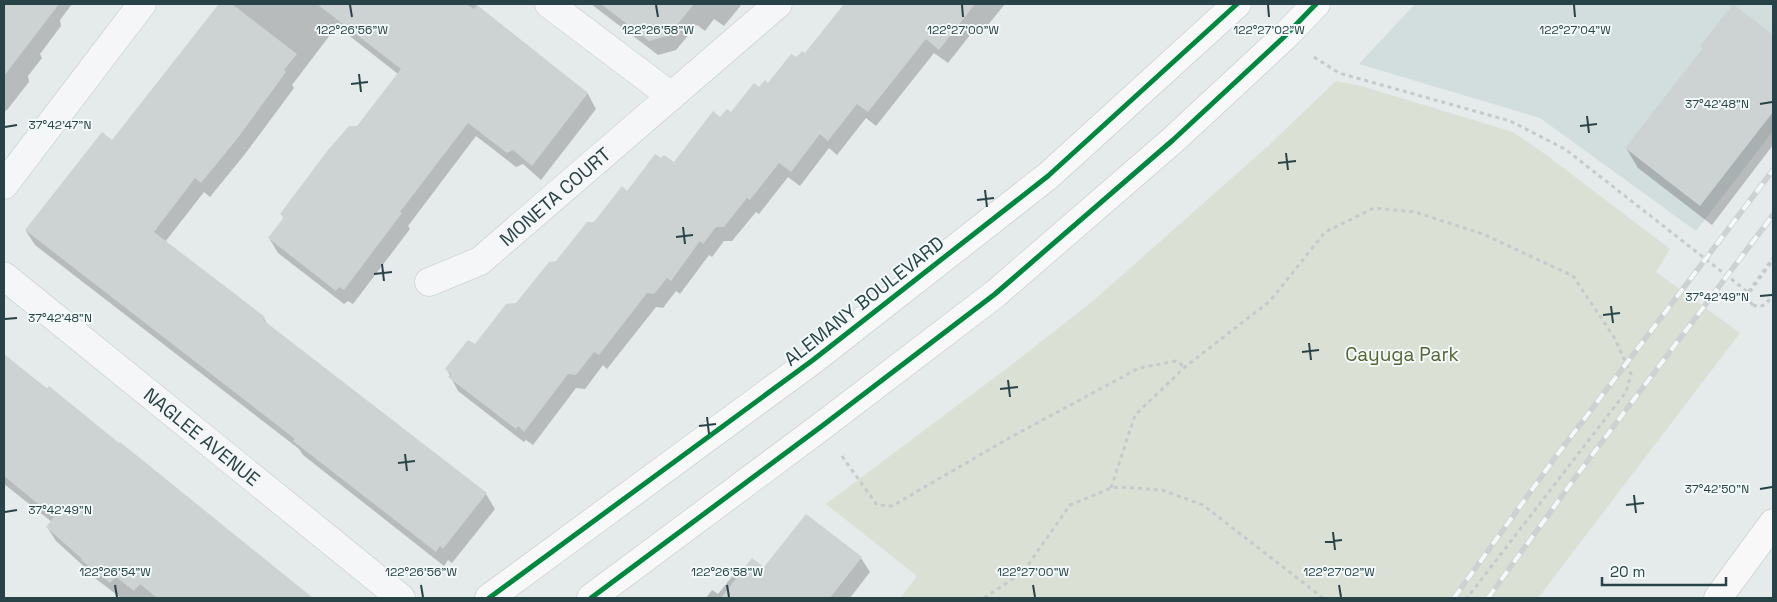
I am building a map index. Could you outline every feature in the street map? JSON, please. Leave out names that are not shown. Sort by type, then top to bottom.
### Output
[{"type":"main road","name":"ALEMANY BOULEVARD","points":[[489,598],[813,360],[1048,176],[1237,4]]},
{"type":"main road","points":[[591,598],[995,294],[1174,140],[1284,37],[1316,4]]},
{"type":"main road","points":[[1718,598],[1773,523]]},
{"type":"street","points":[[4,185],[142,4]]},
{"type":"street","points":[[549,4],[671,96]]},
{"type":"street","name":"MONETA COURT","points":[[429,282],[480,261],[778,4]]},
{"type":"street","name":"NAGLEE AVENUE","points":[[4,276],[402,598]]},
{"type":"path","points":[[1284,37],[1339,73],[1510,121],[1566,149],[1749,293],[1773,259]]},
{"type":"path","points":[[1111,488],[1135,415],[1185,367],[1270,301],[1325,232],[1374,208],[1415,212],[1483,234],[1573,276],[1614,337],[1631,374],[1626,392],[1467,598]]},
{"type":"path","points":[[1773,259],[1749,290],[1747,299],[1753,305],[1760,307],[1766,304],[1773,294]]},
{"type":"path","points":[[822,426],[877,505],[892,506],[1011,437],[1139,368],[1176,362],[1185,367]]},
{"type":"path","points":[[984,598],[1023,572],[1070,506],[1111,488],[1119,487],[1162,490],[1203,505],[1323,598]]},
{"type":"shaded area","points":[[1415,4],[1773,4],[1773,131],[1696,231],[1540,118],[1359,64]]},
{"type":"green space","name":"Cayuga Park","points":[[1336,81],[1361,86],[1513,132],[1670,249],[1656,272],[1740,333],[1538,598],[900,598],[917,576],[826,504],[1010,366],[1093,301],[1268,146]]},
{"type":"building","points":[[4,4],[59,4],[4,76]]},
{"type":"building","points":[[232,4],[297,54],[237,139],[201,183],[195,178],[154,232],[265,317],[263,320],[487,493],[443,549],[440,546],[436,552],[293,441],[295,439],[25,230],[102,132],[112,140],[218,5]]},
{"type":"building","points":[[317,4],[466,4],[474,9],[477,5],[588,93],[532,166],[513,150],[507,153],[468,123],[400,212],[402,213],[344,290],[339,287],[336,291],[268,238],[284,217],[280,214],[328,150],[349,126],[357,126],[401,69]]},
{"type":"building","points":[[601,4],[694,4],[668,36],[649,41]]},
{"type":"building","points":[[844,4],[975,4],[939,50],[926,39],[868,112],[857,104],[828,141],[820,134],[791,172],[779,163],[750,200],[747,198],[724,227],[716,227],[703,244],[700,241],[671,281],[667,278],[654,294],[647,293],[599,355],[594,352],[576,375],[568,374],[524,432],[518,426],[516,429],[448,377],[451,374],[445,369],[468,340],[475,344],[506,304],[516,303],[549,262],[556,261],[587,222],[594,222],[622,186],[627,191],[655,154],[661,158],[664,155],[674,162],[713,111],[720,117],[727,109],[731,112],[754,83],[759,87],[765,80],[768,83],[791,54],[797,57],[802,51],[805,53]]},
{"type":"building","points":[[1733,4],[1773,35],[1773,112],[1700,206],[1625,148],[1703,48],[1700,46]]},
{"type":"building","points":[[4,354],[47,389],[49,386],[120,442],[313,598],[157,598],[140,584],[134,591],[116,577],[110,583],[81,560],[46,527],[54,517],[4,476]]},
{"type":"building","points":[[806,514],[862,557],[830,598],[721,598],[752,558],[764,567]]},
{"type":"railway","points":[[1454,598],[1557,455],[1773,170]]},
{"type":"railway","points":[[1488,598],[1580,471],[1773,215]]},
{"type":"cycle path","points":[[489,598],[813,360],[1048,176],[1237,4]]},
{"type":"cycle path","points":[[591,598],[995,294],[1173,140],[1284,37],[1316,4]]}]
